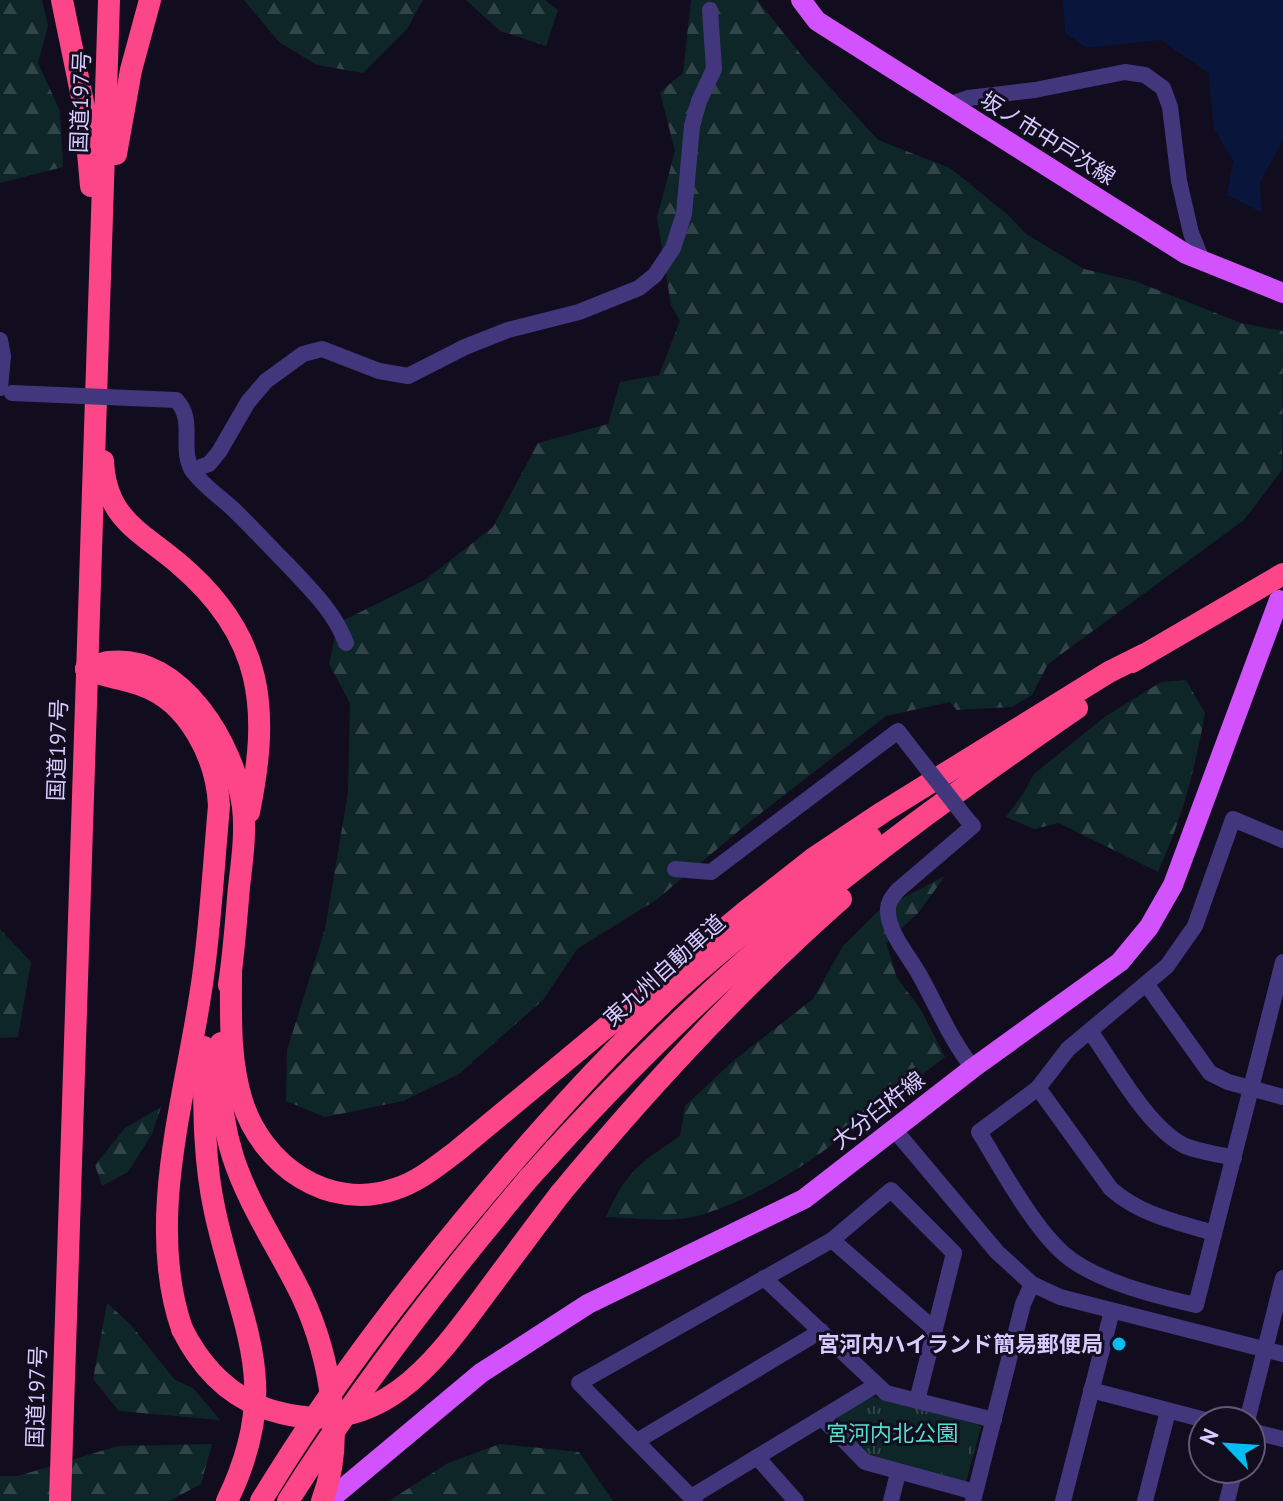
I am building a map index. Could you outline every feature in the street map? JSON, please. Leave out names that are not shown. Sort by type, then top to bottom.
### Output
[{"type":"highway","points":[[62,0],[84,107],[101,267]]},
{"type":"highway","name":"国道197号","points":[[60,1501],[109,0]]},
{"type":"highway","points":[[101,267],[124,106],[150,0]]},
{"type":"highway","points":[[97,356],[103,468],[110,498],[126,523],[183,568],[217,604],[240,640],[252,669],[259,702],[260,746],[244,840],[219,1069],[223,1115],[242,1179],[301,1294],[319,1339],[330,1383],[334,1423],[330,1472],[322,1501]]},
{"type":"highway","name":"東九州自動車道","points":[[288,1501],[330,1435],[521,1170],[622,1043],[678,989],[790,896],[906,813],[1143,655],[1283,574]]},
{"type":"highway","name":"東九州自動車道","points":[[261,1501],[361,1351],[451,1234],[748,958],[838,884],[971,785],[1059,721],[1224,610]]},
{"type":"highway","points":[[231,973],[233,1063],[243,1104],[262,1141],[289,1171],[325,1190],[360,1196],[396,1189],[424,1175],[457,1151],[814,858],[1109,672],[1143,655]]},
{"type":"highway","points":[[86,669],[108,662],[133,663],[160,672],[184,691],[207,719],[234,772],[243,811],[244,840]]},
{"type":"highway","points":[[86,669],[107,678],[142,685],[156,692],[177,710],[195,732],[210,759],[218,788],[204,970],[181,1104],[170,1199],[168,1271],[171,1292],[191,1348],[214,1378],[252,1403],[276,1412],[308,1417],[357,1412],[406,1387],[439,1355],[560,1194],[636,1104],[724,1010],[812,925],[971,785]]},
{"type":"highway","points":[[77,927],[91,833],[97,706],[102,697],[119,687],[130,686],[156,692]]},
{"type":"highway","points":[[204,970],[204,1111],[209,1181],[221,1238],[254,1355],[256,1395],[246,1457],[227,1501]]},
{"type":"main road","name":"坂ノ市中戸次線","points":[[801,0],[817,21],[1186,254],[1283,293]]},
{"type":"main road","name":"大分臼杵線","points":[[328,1501],[481,1373],[588,1304],[804,1199],[973,1068],[1120,962],[1149,927],[1173,885],[1279,600]]},
{"type":"street","points":[[192,470],[209,464],[248,402],[266,381],[303,354],[322,349],[379,371],[408,376],[465,347],[508,330],[579,312],[639,288],[655,275],[673,248],[684,214],[692,126],[699,101],[714,69],[710,10]]},
{"type":"street","points":[[950,104],[968,98],[1035,90],[1125,72],[1145,75],[1163,88],[1170,107],[1182,195],[1191,233],[1202,260]]},
{"type":"street","points":[[0,340],[4,391],[176,400],[184,407],[187,451],[192,470],[266,540],[326,605],[346,643]]},
{"type":"street","points":[[675,869],[711,872],[898,731],[973,826],[898,890],[889,901],[888,913],[891,927],[953,1042],[973,1068]]},
{"type":"street","points":[[1283,840],[1233,819],[1195,926],[1167,966],[1068,1049],[1038,1088],[979,1132],[1049,1238],[1065,1255],[1091,1271],[1196,1305],[1283,962]]},
{"type":"street","points":[[1147,985],[1210,1073],[1228,1082],[1283,1097]]},
{"type":"street","points":[[1090,1031],[1143,1106],[1169,1135],[1187,1147],[1234,1158]]},
{"type":"street","points":[[1038,1088],[1111,1189],[1126,1202],[1159,1217],[1214,1233]]},
{"type":"street","points":[[893,1128],[997,1252],[1032,1284],[1060,1297],[1283,1354]]},
{"type":"street","points":[[876,1385],[693,1499],[579,1383],[832,1240],[891,1190],[954,1253],[917,1401]]},
{"type":"street","points":[[832,1240],[934,1329]]},
{"type":"street","points":[[764,1278],[886,1393],[994,1420]]},
{"type":"street","points":[[1251,1405],[1283,1278]]},
{"type":"street","points":[[822,1418],[859,1458],[874,1466],[974,1496],[1023,1304],[1032,1284]]},
{"type":"street","points":[[1063,1501],[1112,1311]]},
{"type":"street","points":[[637,1441],[821,1331]]},
{"type":"street","points":[[1091,1390],[1187,1416]]},
{"type":"street","points":[[1145,1501],[1168,1411]]},
{"type":"street","points":[[757,1457],[796,1501]]},
{"type":"street","points":[[891,1501],[898,1473]]},
{"type":"green space","points":[[0,0],[42,0],[48,26],[38,63],[60,111],[63,167],[0,183]]},
{"type":"green space","points":[[244,0],[423,0],[407,29],[363,73],[317,65],[279,42]]},
{"type":"green space","points":[[466,0],[545,0],[558,10],[546,46],[500,31]]},
{"type":"green space","points":[[691,0],[757,0],[807,62],[878,140],[950,168],[1007,214],[1026,234],[1084,269],[1135,281],[1241,323],[1283,331],[1282,470],[1244,520],[1048,664],[1032,695],[1012,707],[957,710],[950,702],[886,716],[747,824],[656,900],[577,949],[543,1000],[459,1074],[403,1101],[325,1117],[286,1101],[287,1050],[325,929],[348,793],[350,703],[329,664],[338,623],[425,580],[493,527],[538,443],[608,424],[620,382],[659,375],[680,321],[671,305],[657,217],[675,151],[660,92],[683,73]]},
{"type":"green space","points":[[1186,680],[1205,713],[1187,794],[1158,872],[1059,823],[1034,829],[1006,817],[1034,774],[1106,716],[1161,682]]},
{"type":"green space","points":[[945,876],[919,912],[886,943],[897,978],[921,1010],[945,1057],[800,1167],[737,1202],[680,1219],[606,1217],[621,1188],[636,1169],[680,1136],[685,1106],[733,1061],[813,999],[843,946],[878,911]]},
{"type":"green space","points":[[0,929],[31,962],[18,1037],[0,1038]]},
{"type":"green space","points":[[161,1107],[152,1134],[128,1172],[102,1186],[95,1165],[125,1128]]},
{"type":"green space","points":[[107,1303],[131,1325],[174,1379],[194,1389],[220,1420],[119,1411],[93,1379]]},
{"type":"green space","name":"宮河内北公園","points":[[871,1396],[979,1425],[966,1482],[867,1456],[835,1423],[838,1416]]},
{"type":"green space","points":[[913,1418],[973,1433],[962,1478],[902,1463]]},
{"type":"green space","points":[[212,1444],[201,1484],[169,1501],[0,1501],[0,1476],[18,1476],[118,1446]]},
{"type":"green space","points":[[500,1444],[579,1452],[613,1501],[389,1501],[448,1463]]},
{"type":"water","points":[[1063,0],[1283,0],[1283,140],[1260,183],[1262,213],[1227,195],[1233,161],[1214,129],[1208,73],[1161,40],[1086,48],[1065,33]]},
{"type":"place","name":"宮河内ハイランド簡易郵便局","points":[[1119,1344]]}]
